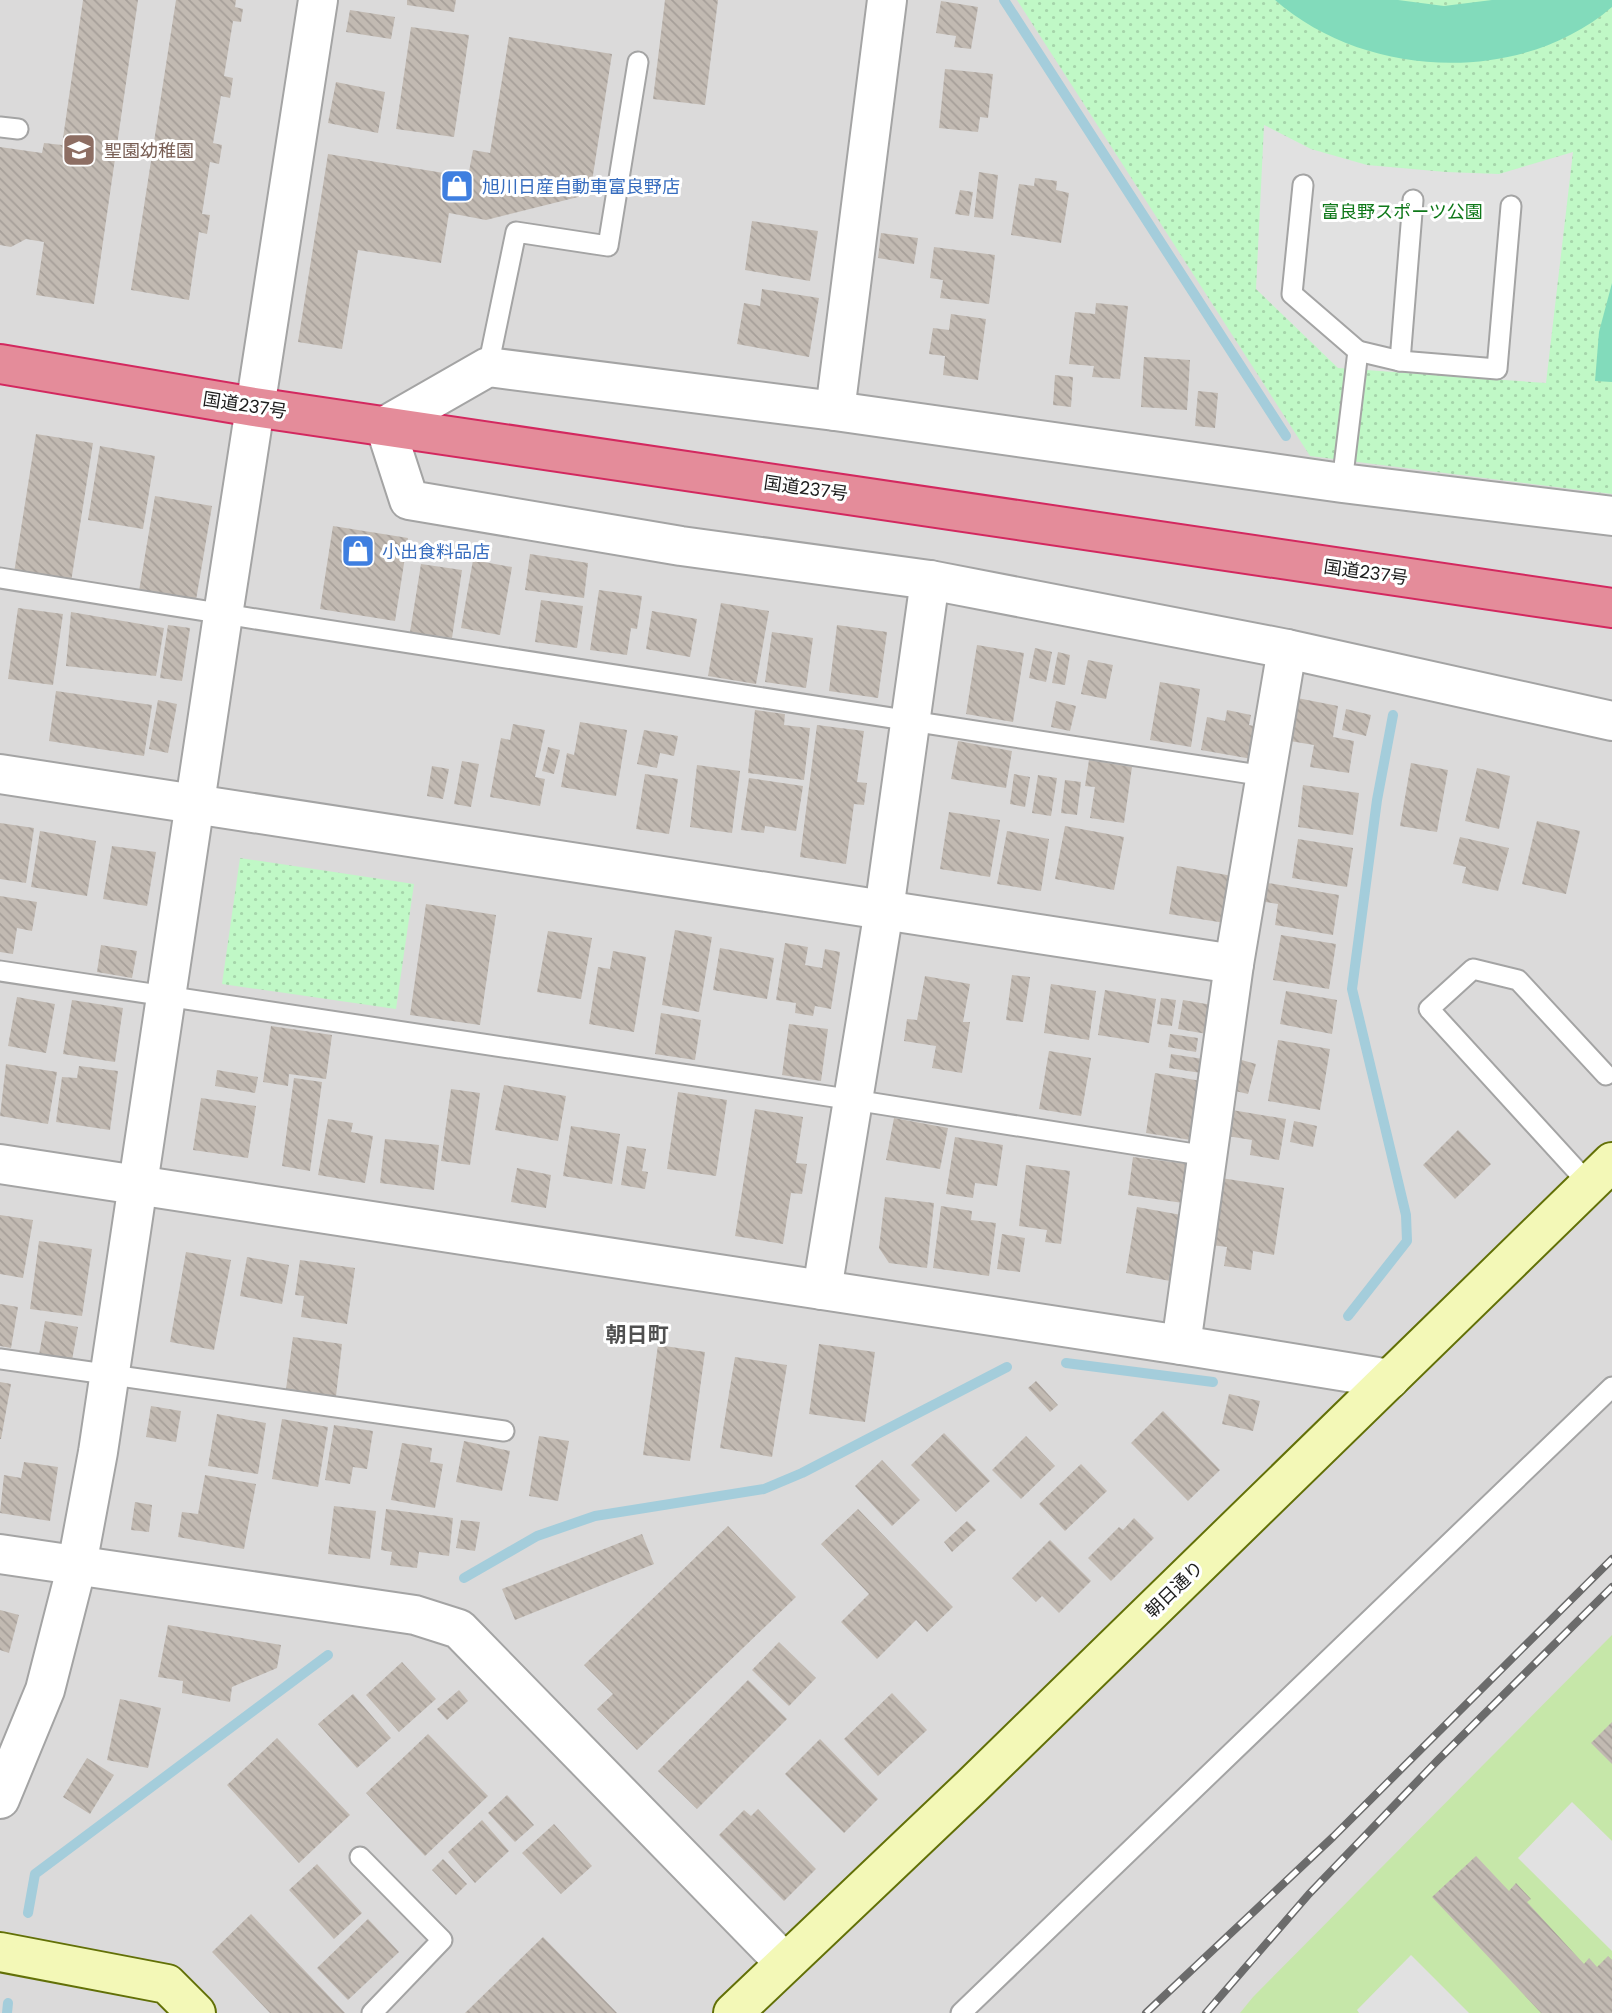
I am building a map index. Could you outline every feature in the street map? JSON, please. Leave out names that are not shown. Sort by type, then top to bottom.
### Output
[{"type":"highway","name":"国道237号","points":[[0,364],[254,407],[1612,608]]},
{"type":"street","points":[[0,1799],[12,1740],[45,1690],[78,1565],[110,1376],[254,407],[318,0]]},
{"type":"street","points":[[835,411],[887,0]]},
{"type":"street","points":[[1612,516],[1342,483],[835,411],[488,367],[385,426],[409,500],[681,546],[930,580],[1287,649],[1612,721]]},
{"type":"street","points":[[822,1290],[884,910],[930,580]]},
{"type":"street","points":[[1181,1345],[1234,964],[1287,649]]},
{"type":"street","points":[[0,774],[1234,964]]},
{"type":"street","points":[[0,1164],[1390,1379]]},
{"type":"street","name":"朝日通り","points":[[733,2013],[972,1786],[1601,1173]]},
{"type":"street","points":[[0,1554],[415,1615],[460,1629],[785,1963]]},
{"type":"street","points":[[0,1952],[167,1984],[196,2013]]},
{"type":"lane","points":[[488,367],[516,232],[608,246],[638,62]]},
{"type":"lane","points":[[1303,185],[1292,294],[1358,351],[1400,361],[1497,369],[1511,206]]},
{"type":"lane","points":[[1400,361],[1413,200]]},
{"type":"lane","points":[[1342,483],[1358,351]]},
{"type":"lane","points":[[0,578],[1265,776]]},
{"type":"lane","points":[[1601,1173],[1429,1009],[1473,969],[1518,980],[1605,1075]]},
{"type":"lane","points":[[0,971],[1207,1156]]},
{"type":"lane","points":[[0,1359],[504,1431]]},
{"type":"lane","points":[[961,2013],[1612,1387]]},
{"type":"lane","points":[[360,1857],[442,1940],[372,2013]]},
{"type":"shaded area","points":[[0,0],[1612,0],[1612,2013],[0,2013]]},
{"type":"shaded area","points":[[1264,125],[1311,149],[1367,165],[1446,172],[1499,174],[1573,152],[1546,383],[1338,368],[1256,289]]},
{"type":"shaded area","points":[[1572,1802],[1612,1841],[1612,1951],[1518,1858]]},
{"type":"shaded area","points":[[1411,1955],[1469,2013],[1359,2013],[1357,2010]]},
{"type":"green space","name":"富良野スポーツ公園","points":[[1017,0],[1612,0],[1612,494],[1310,456]]},
{"type":"green space","points":[[1275,0],[1398,0],[1444,6],[1492,0],[1612,0],[1612,7],[1575,33],[1533,50],[1489,60],[1443,63],[1397,58],[1353,46],[1312,26]]},
{"type":"green space","points":[[1612,283],[1612,382],[1595,381],[1599,332]]},
{"type":"green space","points":[[240,858],[414,884],[396,1009],[222,984]]},
{"type":"green space","points":[[1612,1635],[1612,2013],[1240,2013],[1253,1997]]},
{"type":"building","name":"聖園幼稚園","points":[[83,0],[138,0],[94,304],[36,295],[44,242],[26,239],[11,247],[0,245],[0,147],[42,153],[44,143],[62,145]]},
{"type":"building","points":[[176,0],[236,0],[235,7],[243,9],[241,22],[233,21],[224,76],[233,78],[230,98],[221,96],[213,143],[222,145],[219,164],[210,162],[202,214],[210,215],[207,234],[199,232],[189,300],[131,290]]},
{"type":"building","points":[[407,0],[456,0],[454,12],[407,5]]},
{"type":"building","points":[[665,0],[718,0],[705,105],[653,99]]},
{"type":"building","points":[[941,1],[978,7],[971,49],[954,47],[956,36],[936,33]]},
{"type":"building","points":[[350,10],[395,17],[391,39],[346,32]]},
{"type":"building","points":[[411,27],[469,35],[454,137],[396,129]]},
{"type":"building","name":"旭川日産自動車富良野店","points":[[509,37],[612,54],[590,194],[486,220],[449,213],[441,263],[358,250],[342,349],[298,342],[328,154],[468,177],[473,150],[490,153]]},
{"type":"building","points":[[945,69],[993,74],[988,118],[980,117],[978,132],[939,128]]},
{"type":"building","points":[[336,82],[385,92],[378,133],[328,123]]},
{"type":"building","points":[[979,172],[998,175],[993,219],[974,217]]},
{"type":"building","points":[[1035,178],[1057,181],[1056,190],[1069,193],[1061,243],[1011,235],[1019,184],[1034,186]]},
{"type":"building","points":[[960,190],[973,192],[969,216],[955,214]]},
{"type":"building","points":[[752,221],[818,231],[810,281],[745,270]]},
{"type":"building","points":[[881,233],[918,238],[914,264],[878,258]]},
{"type":"building","points":[[934,247],[995,255],[989,304],[940,298],[943,280],[930,278]]},
{"type":"building","points":[[762,289],[819,298],[809,357],[737,344],[744,303],[760,306]]},
{"type":"building","points":[[1096,303],[1128,306],[1120,379],[1092,377],[1094,366],[1069,364],[1075,312],[1095,314]]},
{"type":"building","points":[[951,314],[986,319],[978,380],[943,375],[945,356],[929,354],[933,328],[949,330]]},
{"type":"building","points":[[1144,357],[1190,360],[1187,410],[1141,407]]},
{"type":"building","points":[[1055,375],[1073,377],[1071,407],[1053,405]]},
{"type":"building","points":[[1198,391],[1218,393],[1215,428],[1195,426]]},
{"type":"building","points":[[36,434],[93,443],[71,582],[14,573]]},
{"type":"building","points":[[100,446],[155,456],[143,529],[88,520]]},
{"type":"building","points":[[155,496],[212,506],[196,600],[139,591]]},
{"type":"building","points":[[333,526],[408,538],[395,621],[320,609]]},
{"type":"building","points":[[530,554],[588,563],[584,598],[525,590]]},
{"type":"building","points":[[473,560],[512,567],[500,635],[461,628]]},
{"type":"building","points":[[421,564],[462,570],[452,638],[410,632]]},
{"type":"building","points":[[599,590],[642,596],[637,629],[631,628],[627,655],[590,650]]},
{"type":"building","points":[[541,600],[583,606],[577,648],[535,642]]},
{"type":"building","points":[[721,603],[769,611],[756,684],[708,676]]},
{"type":"building","points":[[18,608],[63,614],[53,685],[8,679]]},
{"type":"building","points":[[652,611],[697,619],[690,657],[646,649]]},
{"type":"building","points":[[71,612],[164,628],[156,676],[66,666]]},
{"type":"building","points":[[168,625],[190,628],[182,681],[160,678]]},
{"type":"building","points":[[837,625],[887,632],[878,698],[829,691]]},
{"type":"building","points":[[772,632],[813,638],[806,688],[765,682]]},
{"type":"building","points":[[977,645],[1024,653],[1013,722],[966,714]]},
{"type":"building","points":[[1035,648],[1052,652],[1046,682],[1029,678]]},
{"type":"building","points":[[1058,652],[1070,655],[1065,685],[1052,683]]},
{"type":"building","points":[[1088,660],[1113,665],[1106,699],[1081,694]]},
{"type":"building","points":[[1160,682],[1200,689],[1191,747],[1150,740]]},
{"type":"building","points":[[56,691],[152,705],[144,756],[49,741]]},
{"type":"building","points":[[1292,697],[1338,706],[1333,737],[1354,741],[1349,773],[1310,767],[1314,745],[1284,740]]},
{"type":"building","points":[[158,700],[177,704],[168,753],[149,749]]},
{"type":"building","points":[[1056,701],[1076,706],[1070,731],[1051,727]]},
{"type":"building","points":[[1346,709],[1371,715],[1366,736],[1342,730]]},
{"type":"building","points":[[755,710],[785,714],[784,725],[810,728],[804,780],[748,773]]},
{"type":"building","points":[[1227,710],[1251,715],[1249,725],[1258,727],[1252,759],[1201,750],[1207,717],[1225,721]]},
{"type":"building","points":[[580,722],[627,730],[616,796],[561,787],[567,753],[574,755]]},
{"type":"building","points":[[513,724],[545,730],[535,777],[545,779],[540,806],[490,797],[501,738],[510,740]]},
{"type":"building","points":[[817,725],[864,731],[857,782],[867,783],[864,805],[854,804],[846,864],[800,857]]},
{"type":"building","points":[[644,730],[678,736],[674,756],[660,753],[657,768],[637,764]]},
{"type":"building","points":[[958,741],[1012,751],[1006,788],[951,779]]},
{"type":"building","points":[[548,747],[560,750],[554,774],[542,771]]},
{"type":"building","points":[[1089,760],[1132,767],[1124,823],[1090,818],[1095,787],[1085,786]]},
{"type":"building","points":[[462,761],[479,764],[471,807],[454,804]]},
{"type":"building","points":[[1411,763],[1448,770],[1437,832],[1400,826]]},
{"type":"building","points":[[697,765],[740,771],[732,833],[690,827]]},
{"type":"building","points":[[432,766],[449,769],[443,799],[427,796]]},
{"type":"building","points":[[1477,768],[1510,776],[1499,829],[1465,821]]},
{"type":"building","points":[[645,774],[678,779],[669,834],[636,829]]},
{"type":"building","points":[[1014,774],[1030,777],[1025,807],[1010,804]]},
{"type":"building","points":[[1038,775],[1057,778],[1051,816],[1032,813]]},
{"type":"building","points":[[749,778],[803,786],[796,831],[765,826],[764,833],[741,830]]},
{"type":"building","points":[[1065,780],[1081,782],[1077,815],[1061,813]]},
{"type":"building","points":[[1303,785],[1359,793],[1353,835],[1298,827]]},
{"type":"building","points":[[949,812],[1000,820],[990,877],[940,869]]},
{"type":"building","points":[[1537,821],[1580,831],[1566,894],[1522,884]]},
{"type":"building","points":[[0,823],[34,828],[26,883],[0,879]]},
{"type":"building","points":[[1065,826],[1124,837],[1114,890],[1055,879]]},
{"type":"building","points":[[40,831],[96,841],[87,896],[31,887]]},
{"type":"building","points":[[1007,831],[1049,839],[1041,891],[997,884]]},
{"type":"building","points":[[1460,837],[1509,848],[1498,891],[1462,883],[1466,867],[1453,864]]},
{"type":"building","points":[[1298,839],[1353,848],[1347,887],[1292,878]]},
{"type":"building","points":[[112,846],[156,852],[147,906],[103,899]]},
{"type":"building","points":[[1177,866],[1238,877],[1231,924],[1169,914]]},
{"type":"building","points":[[1262,882],[1339,895],[1333,935],[1275,925],[1278,904],[1259,901]]},
{"type":"building","points":[[0,896],[37,902],[32,931],[17,928],[13,954],[0,952]]},
{"type":"building","points":[[426,904],[496,915],[480,1025],[410,1015]]},
{"type":"building","points":[[675,930],[712,937],[699,1012],[662,1005]]},
{"type":"building","points":[[548,931],[592,938],[581,999],[537,992]]},
{"type":"building","points":[[1281,935],[1336,944],[1329,989],[1273,980]]},
{"type":"building","points":[[785,943],[808,947],[805,965],[822,968],[825,949],[840,952],[831,1009],[815,1006],[813,1016],[795,1013],[796,1003],[776,1000]]},
{"type":"building","points":[[101,945],[137,951],[132,978],[97,972]]},
{"type":"building","points":[[720,948],[774,958],[767,999],[713,990]]},
{"type":"building","points":[[613,951],[646,957],[634,1032],[589,1024],[598,967],[610,969]]},
{"type":"building","points":[[1012,975],[1030,977],[1023,1022],[1006,1020]]},
{"type":"building","points":[[925,976],[970,984],[963,1022],[970,1022],[962,1073],[932,1068],[936,1046],[904,1041],[907,1019],[917,1020]]},
{"type":"building","points":[[1051,984],[1096,991],[1089,1040],[1044,1033]]},
{"type":"building","points":[[1105,990],[1156,999],[1149,1043],[1098,1035]]},
{"type":"building","points":[[1286,991],[1337,1000],[1332,1034],[1280,1024]]},
{"type":"building","points":[[17,997],[55,1004],[46,1053],[8,1046]]},
{"type":"building","points":[[1161,998],[1176,1000],[1172,1026],[1157,1024]]},
{"type":"building","points":[[72,1000],[123,1008],[115,1062],[63,1054]]},
{"type":"building","points":[[1183,1000],[1212,1005],[1207,1034],[1178,1029]]},
{"type":"building","points":[[661,1013],[701,1020],[695,1060],[655,1054]]},
{"type":"building","points":[[789,1024],[828,1029],[821,1081],[782,1075]]},
{"type":"building","points":[[271,1026],[332,1035],[326,1079],[289,1074],[288,1086],[263,1082]]},
{"type":"building","points":[[1170,1034],[1198,1038],[1196,1052],[1168,1047]]},
{"type":"building","points":[[1278,1040],[1330,1049],[1320,1110],[1268,1101]]},
{"type":"building","points":[[1049,1051],[1091,1058],[1081,1116],[1039,1109]]},
{"type":"building","points":[[1171,1054],[1203,1059],[1201,1073],[1169,1068]]},
{"type":"building","points":[[1238,1059],[1256,1064],[1248,1094],[1231,1090]]},
{"type":"building","points":[[6,1064],[57,1072],[48,1124],[0,1116]]},
{"type":"building","points":[[79,1066],[118,1071],[110,1130],[56,1122],[62,1077],[77,1078]]},
{"type":"building","points":[[217,1070],[258,1077],[255,1093],[215,1086]]},
{"type":"building","points":[[1155,1073],[1201,1081],[1191,1140],[1146,1133]]},
{"type":"building","points":[[294,1078],[322,1082],[310,1171],[282,1166]]},
{"type":"building","points":[[504,1085],[566,1096],[558,1141],[495,1130]]},
{"type":"building","points":[[451,1089],[480,1093],[470,1165],[441,1161]]},
{"type":"building","points":[[678,1092],[727,1100],[716,1176],[667,1169]]},
{"type":"building","points":[[201,1098],[256,1106],[248,1158],[193,1150]]},
{"type":"building","points":[[755,1109],[803,1117],[796,1163],[807,1164],[802,1194],[791,1193],[783,1244],[735,1236]]},
{"type":"building","points":[[1232,1110],[1286,1119],[1279,1160],[1250,1155],[1252,1140],[1227,1136]]},
{"type":"building","points":[[894,1118],[948,1128],[940,1169],[886,1160]]},
{"type":"building","points":[[328,1119],[353,1123],[351,1132],[373,1136],[365,1183],[318,1175]]},
{"type":"building","points":[[1294,1121],[1317,1126],[1313,1147],[1290,1142]]},
{"type":"building","points":[[571,1126],[620,1134],[612,1184],[563,1176]]},
{"type":"building","points":[[1458,1130],[1491,1164],[1455,1199],[1423,1165]]},
{"type":"building","points":[[955,1137],[1003,1145],[997,1186],[975,1183],[973,1198],[946,1194]]},
{"type":"building","points":[[385,1139],[439,1145],[434,1190],[380,1183]]},
{"type":"building","points":[[627,1146],[646,1149],[642,1171],[648,1172],[645,1189],[621,1185]]},
{"type":"building","points":[[1133,1157],[1188,1164],[1183,1203],[1128,1195]]},
{"type":"building","points":[[1026,1165],[1070,1171],[1061,1244],[1045,1242],[1047,1230],[1019,1226]]},
{"type":"building","points":[[517,1168],[551,1175],[546,1208],[511,1202]]},
{"type":"building","points":[[1221,1178],[1284,1188],[1274,1255],[1253,1251],[1251,1270],[1224,1266],[1227,1247],[1211,1245]]},
{"type":"building","points":[[885,1197],[934,1203],[927,1268],[889,1263],[879,1248]]},
{"type":"building","points":[[941,1206],[972,1211],[971,1220],[996,1223],[989,1276],[933,1268]]},
{"type":"building","points":[[1137,1207],[1187,1216],[1176,1282],[1126,1273]]},
{"type":"building","points":[[0,1215],[33,1220],[23,1278],[0,1274]]},
{"type":"building","points":[[1002,1234],[1025,1238],[1020,1272],[997,1269]]},
{"type":"building","points":[[39,1241],[92,1249],[82,1316],[30,1309]]},
{"type":"building","points":[[186,1252],[231,1260],[214,1350],[170,1342]]},
{"type":"building","points":[[247,1257],[289,1265],[282,1304],[240,1296]]},
{"type":"building","points":[[300,1260],[355,1268],[347,1324],[301,1317],[304,1296],[295,1295]]},
{"type":"building","points":[[0,1304],[18,1307],[11,1348],[0,1346]]},
{"type":"building","points":[[45,1321],[78,1327],[72,1360],[39,1355]]},
{"type":"building","points":[[293,1337],[342,1344],[336,1396],[286,1389]]},
{"type":"building","points":[[819,1344],[875,1352],[865,1422],[809,1414]]},
{"type":"building","points":[[658,1345],[705,1352],[690,1461],[643,1455]]},
{"type":"building","points":[[735,1357],[787,1365],[772,1457],[720,1448]]},
{"type":"building","points":[[1036,1381],[1058,1405],[1050,1412],[1028,1388]]},
{"type":"building","points":[[0,1382],[11,1384],[1,1439],[0,1439]]},
{"type":"building","points":[[1229,1394],[1260,1401],[1253,1431],[1222,1424]]},
{"type":"building","points":[[151,1406],[181,1411],[176,1442],[146,1437]]},
{"type":"building","points":[[1163,1411],[1220,1470],[1188,1501],[1131,1443]]},
{"type":"building","points":[[217,1414],[266,1423],[258,1474],[208,1466]]},
{"type":"building","points":[[282,1419],[328,1427],[318,1487],[272,1479]]},
{"type":"building","points":[[334,1425],[373,1431],[367,1469],[353,1467],[350,1484],[325,1480]]},
{"type":"building","points":[[944,1433],[990,1481],[956,1512],[911,1465]]},
{"type":"building","points":[[539,1436],[569,1441],[558,1501],[529,1496]]},
{"type":"building","points":[[1026,1436],[1055,1466],[1021,1499],[992,1470]]},
{"type":"building","points":[[464,1441],[510,1451],[502,1491],[456,1482]]},
{"type":"building","points":[[402,1443],[432,1448],[430,1462],[443,1464],[435,1508],[391,1500]]},
{"type":"building","points":[[882,1460],[920,1500],[892,1526],[855,1486]]},
{"type":"building","points":[[24,1462],[58,1467],[50,1521],[0,1513],[4,1475],[21,1478]]},
{"type":"building","points":[[1081,1464],[1107,1491],[1065,1531],[1039,1504]]},
{"type":"building","points":[[205,1475],[256,1484],[244,1549],[178,1537],[182,1512],[198,1514]]},
{"type":"building","points":[[135,1502],[152,1505],[149,1532],[131,1530]]},
{"type":"building","points":[[334,1506],[376,1511],[370,1559],[328,1554]]},
{"type":"building","points":[[386,1509],[453,1518],[449,1556],[419,1552],[417,1568],[390,1565],[392,1552],[381,1550]]},
{"type":"building","points":[[858,1509],[953,1607],[927,1632],[916,1620],[877,1659],[841,1622],[869,1594],[821,1544]]},
{"type":"building","points":[[1134,1518],[1154,1538],[1111,1581],[1088,1558],[1119,1527],[1123,1530]]},
{"type":"building","points":[[461,1520],[480,1522],[475,1551],[456,1548]]},
{"type":"building","points":[[967,1521],[976,1530],[952,1552],[944,1542]]},
{"type":"building","points":[[728,1526],[796,1597],[637,1750],[597,1709],[613,1694],[584,1665]]},
{"type":"building","points":[[642,1534],[654,1564],[515,1620],[502,1589]]},
{"type":"building","points":[[1050,1540],[1091,1581],[1059,1613],[1042,1596],[1036,1602],[1012,1578]]},
{"type":"building","points":[[0,1610],[19,1615],[9,1653],[0,1650]]},
{"type":"building","points":[[168,1625],[281,1645],[277,1668],[232,1687],[230,1702],[182,1693],[183,1681],[158,1677]]},
{"type":"building","points":[[779,1642],[816,1678],[789,1706],[752,1670]]},
{"type":"building","points":[[402,1662],[436,1699],[399,1732],[366,1695]]},
{"type":"building","points":[[748,1680],[787,1719],[697,1809],[658,1771]]},
{"type":"building","points":[[459,1690],[468,1701],[447,1720],[437,1709]]},
{"type":"building","points":[[892,1693],[927,1730],[878,1776],[844,1739]]},
{"type":"building","points":[[353,1694],[391,1738],[357,1768],[318,1724]]},
{"type":"building","points":[[120,1699],[161,1708],[148,1768],[107,1760]]},
{"type":"building","points":[[1612,1722],[1612,1764],[1591,1743]]},
{"type":"building","points":[[428,1734],[488,1796],[425,1856],[366,1793]]},
{"type":"building","points":[[277,1738],[350,1815],[299,1863],[227,1785]]},
{"type":"building","points":[[820,1739],[878,1799],[844,1833],[785,1774]]},
{"type":"building","points":[[87,1758],[114,1775],[90,1814],[63,1797]]},
{"type":"building","points":[[507,1795],[534,1825],[515,1842],[488,1813]]},
{"type":"building","points":[[758,1809],[816,1869],[784,1901],[719,1835],[744,1810],[751,1816]]},
{"type":"building","points":[[482,1820],[509,1851],[475,1883],[448,1852]]},
{"type":"building","points":[[554,1824],[592,1866],[561,1894],[522,1853]]},
{"type":"building","points":[[1476,1856],[1509,1891],[1516,1883],[1531,1899],[1527,1902],[1584,1964],[1589,1958],[1597,1967],[1608,1956],[1612,1960],[1612,2013],[1541,2013],[1432,1897]]},
{"type":"building","points":[[443,1859],[467,1884],[456,1895],[432,1870]]},
{"type":"building","points":[[317,1864],[362,1913],[334,1939],[289,1890]]},
{"type":"building","points":[[251,1914],[345,2013],[270,2013],[212,1952]]},
{"type":"building","points":[[368,1919],[399,1952],[348,2000],[317,1968]]},
{"type":"building","points":[[543,1937],[617,2013],[465,2013]]},
{"type":"waterway","points":[[1004,0],[1286,436]]},
{"type":"waterway","points":[[1348,1316],[1407,1241],[1406,1215],[1352,989],[1377,800],[1393,715]]},
{"type":"waterway","points":[[1066,1363],[1213,1382]]},
{"type":"waterway","points":[[464,1578],[537,1536],[595,1516],[764,1489],[802,1473],[1007,1367]]},
{"type":"waterway","points":[[28,1913],[35,1874],[328,1655]]},
{"type":"waterway","points":[[7,2013],[8,2003]]},
{"type":"railway","points":[[1146,2013],[1333,1837],[1612,1559]]},
{"type":"railway","points":[[1206,2013],[1309,1894],[1437,1761],[1612,1587]]},
{"type":"place","name":"聖園幼稚園","points":[[79,150]]},
{"type":"place","name":"旭川日産自動車富良野店","points":[[457,186]]},
{"type":"place","name":"小出食料品店","points":[[358,551]]},
{"type":"district","name":"朝日町","points":[[637,1334]]}]
